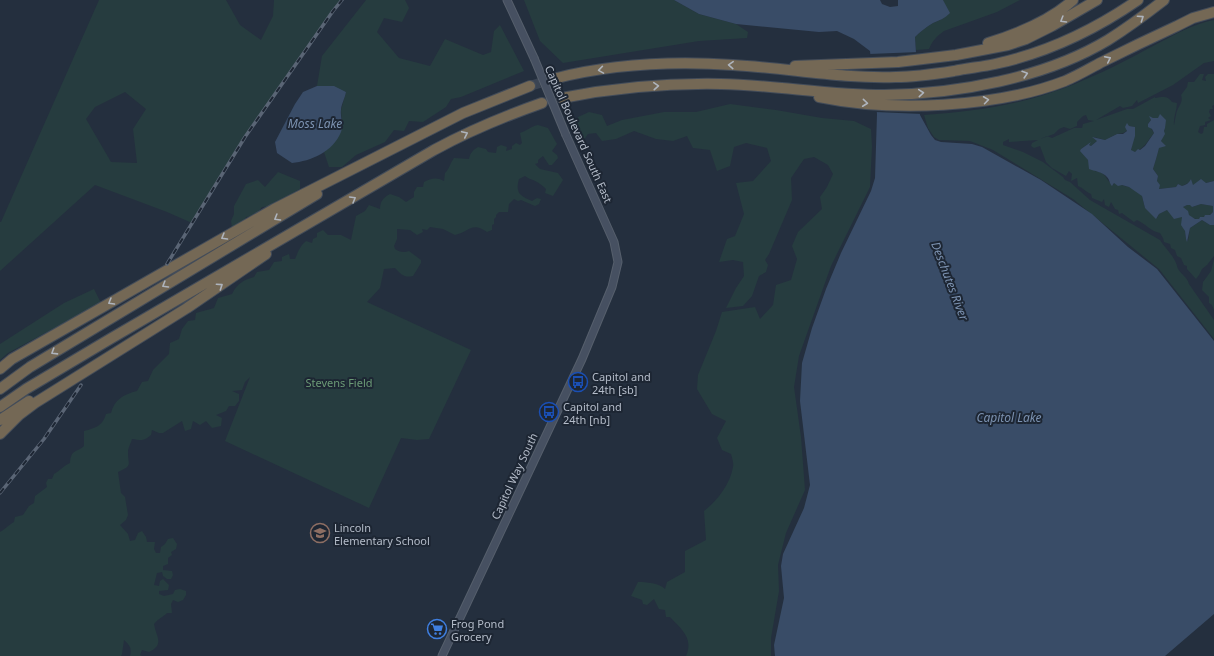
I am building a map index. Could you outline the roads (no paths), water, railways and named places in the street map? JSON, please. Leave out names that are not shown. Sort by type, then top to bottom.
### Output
[{"type":"highway","points":[[942,57],[945,54],[981,45],[1022,31],[1054,14],[1073,0]]},
{"type":"highway","points":[[826,69],[942,57],[1008,45],[1026,39],[1052,26],[1096,0]]},
{"type":"highway","points":[[553,79],[568,75],[625,66],[703,64],[770,68],[826,69],[897,77],[944,73],[996,64],[1046,48],[1085,31],[1114,16],[1138,0]]},
{"type":"highway","points":[[826,95],[883,95],[946,91],[986,85],[1011,78],[1060,62],[1107,40],[1164,0]]},
{"type":"highway","points":[[562,98],[624,89],[683,84],[722,84],[766,87],[889,105],[947,104],[997,98],[1031,92],[1065,81],[1193,18],[1214,12]]},
{"type":"highway","points":[[0,369],[26,351],[274,209],[463,113],[530,86]]},
{"type":"highway","points":[[0,407],[26,389],[259,251],[319,218],[454,139],[508,115],[542,103]]},
{"type":"highway","points":[[0,389],[30,367],[127,308],[419,135]]},
{"type":"highway","points":[[0,434],[19,415],[35,403],[187,308],[319,218]]},
{"type":"highway","points":[[0,420],[17,408],[187,308]]},
{"type":"main road","name":"Capitol Boulevard South East","points":[[507,0],[534,58],[566,135],[614,242],[618,262],[612,287],[604,305]]},
{"type":"main road","name":"Capitol Way South","points":[[442,656],[568,389],[604,305]]},
{"type":"water","name":"Capitol Lake","points":[[674,0],[880,0],[882,4],[890,7],[898,6],[898,0],[943,0],[950,13],[944,18],[928,26],[915,37],[920,115],[931,135],[935,140],[941,142],[972,144],[982,147],[1041,180],[1092,214],[1128,247],[1157,269],[1214,341],[1214,614],[1165,656],[775,656],[774,645],[784,598],[781,566],[783,554],[804,508],[810,485],[800,401],[802,363],[812,328],[826,289],[841,253],[871,191],[875,178],[877,114],[870,51],[854,39],[837,31],[819,32],[736,24],[699,14]]},
{"type":"water","name":"Moss Lake","points":[[317,86],[334,86],[346,92],[341,108],[341,132],[333,145],[321,154],[314,158],[292,163],[277,153],[275,142],[303,92]]},
{"type":"water","points":[[1160,114],[1166,120],[1164,131],[1165,134],[1161,141],[1166,146],[1159,148],[1153,169],[1158,176],[1157,181],[1160,185],[1159,189],[1176,187],[1178,184],[1183,186],[1191,179],[1193,185],[1201,179],[1206,183],[1214,181],[1214,225],[1210,225],[1202,220],[1190,228],[1187,242],[1185,231],[1181,225],[1182,217],[1174,219],[1167,210],[1159,214],[1156,219],[1145,208],[1142,196],[1129,187],[1122,185],[1118,186],[1114,183],[1112,186],[1105,175],[1089,169],[1088,160],[1080,151],[1091,142],[1089,145],[1091,146],[1097,141],[1092,137],[1105,140],[1117,134],[1123,134],[1127,131],[1125,127],[1127,123],[1129,126],[1135,127],[1135,136],[1131,150],[1135,152],[1138,149],[1140,150],[1145,146],[1154,133],[1152,129],[1148,127],[1151,120],[1149,116],[1158,118]],"holes":[[[1201,204],[1213,206],[1213,212],[1210,215],[1205,215],[1199,219],[1195,219],[1189,215],[1188,211],[1183,207],[1187,205],[1192,207]]]},
{"type":"tunnel","points":[[530,86],[553,79]]},
{"type":"railway","points":[[167,264],[245,137],[342,0]]},
{"type":"railway","points":[[0,493],[44,439],[81,385]]},
{"type":"place","name":"Capitol and 24th [sb]","points":[[578,382]]},
{"type":"place","name":"Capitol and 24th [nb]","points":[[549,412]]},
{"type":"place","name":"Lincoln Elementary School","points":[[320,533]]},
{"type":"place","name":"Frog Pond Grocery","points":[[437,629]]},
{"type":"water label","name":"Deschutes River","points":[[950,281]]},
{"type":"park label","name":"Stevens Field","points":[[339,382]]}]
